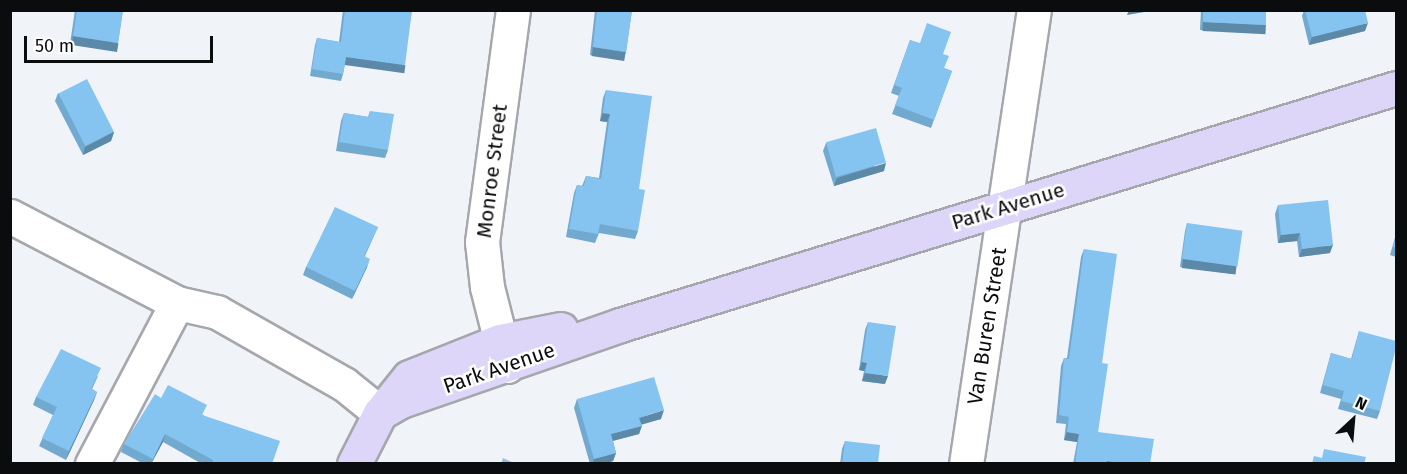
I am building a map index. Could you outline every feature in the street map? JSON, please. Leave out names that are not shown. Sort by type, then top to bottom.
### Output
[{"type":"main road","name":"Park Avenue","points":[[380,413],[401,401],[504,354],[567,328],[620,325],[1396,88]]},
{"type":"main road","points":[[354,464],[380,413]]},
{"type":"street","name":"Monroe Street","points":[[504,354],[487,287],[482,242],[513,10]]},
{"type":"street","name":"Van Buren Street","points":[[966,464],[1034,10]]},
{"type":"street","points":[[10,216],[177,303],[199,328],[334,403],[380,413]]},
{"type":"street","points":[[92,464],[177,303]]},
{"type":"building","points":[[77,10],[123,10],[118,43],[73,36]]},
{"type":"building","points":[[345,10],[412,10],[405,65],[346,57],[343,74],[312,69],[317,38],[341,42]]},
{"type":"building","points":[[597,10],[632,10],[626,52],[593,47]]},
{"type":"building","points":[[1203,10],[1266,10],[1266,25],[1203,22]]},
{"type":"building","points":[[1305,10],[1365,10],[1368,23],[1312,37]]},
{"type":"building","points":[[927,23],[951,32],[943,54],[949,56],[944,68],[952,71],[934,120],[895,105],[902,88],[894,85],[910,40],[920,43]]},
{"type":"building","points":[[87,79],[114,132],[85,146],[58,94]]},
{"type":"building","points":[[606,90],[652,96],[639,189],[645,190],[638,231],[600,224],[598,234],[569,229],[577,185],[584,186],[586,176],[601,179],[610,114],[603,113]]},
{"type":"building","points":[[370,111],[394,114],[388,150],[339,142],[344,113],[369,117]]},
{"type":"building","points":[[876,128],[886,163],[836,177],[826,142]]},
{"type":"building","points":[[1328,200],[1333,245],[1302,249],[1300,233],[1281,235],[1278,205]]},
{"type":"building","points":[[335,207],[378,227],[364,256],[370,259],[355,291],[306,267]]},
{"type":"building","points":[[1187,223],[1242,231],[1237,266],[1182,259]]},
{"type":"building","points":[[1084,249],[1117,254],[1102,363],[1108,364],[1098,432],[1154,439],[1150,464],[1107,461],[1107,464],[1075,464],[1079,434],[1067,432],[1069,417],[1059,415],[1064,358],[1069,359]]},
{"type":"building","points":[[868,322],[896,326],[888,376],[865,373],[867,363],[862,362]]},
{"type":"building","points":[[1359,331],[1396,341],[1380,411],[1341,401],[1344,391],[1323,385],[1331,353],[1352,359]]},
{"type":"building","points":[[61,349],[101,368],[91,389],[97,392],[69,451],[42,438],[57,407],[36,397]]},
{"type":"building","points":[[654,377],[664,410],[639,418],[642,426],[611,434],[616,453],[594,459],[577,399]]},
{"type":"building","points":[[168,385],[207,405],[202,415],[280,441],[272,464],[212,464],[213,460],[165,434],[153,459],[124,444],[155,394],[161,398]]},
{"type":"building","points":[[845,441],[880,445],[878,464],[842,464]]},
{"type":"building","points":[[1324,449],[1366,457],[1364,464],[1312,464],[1314,456],[1322,458]]},
{"type":"building","points":[[503,458],[516,464],[501,464]]}]
